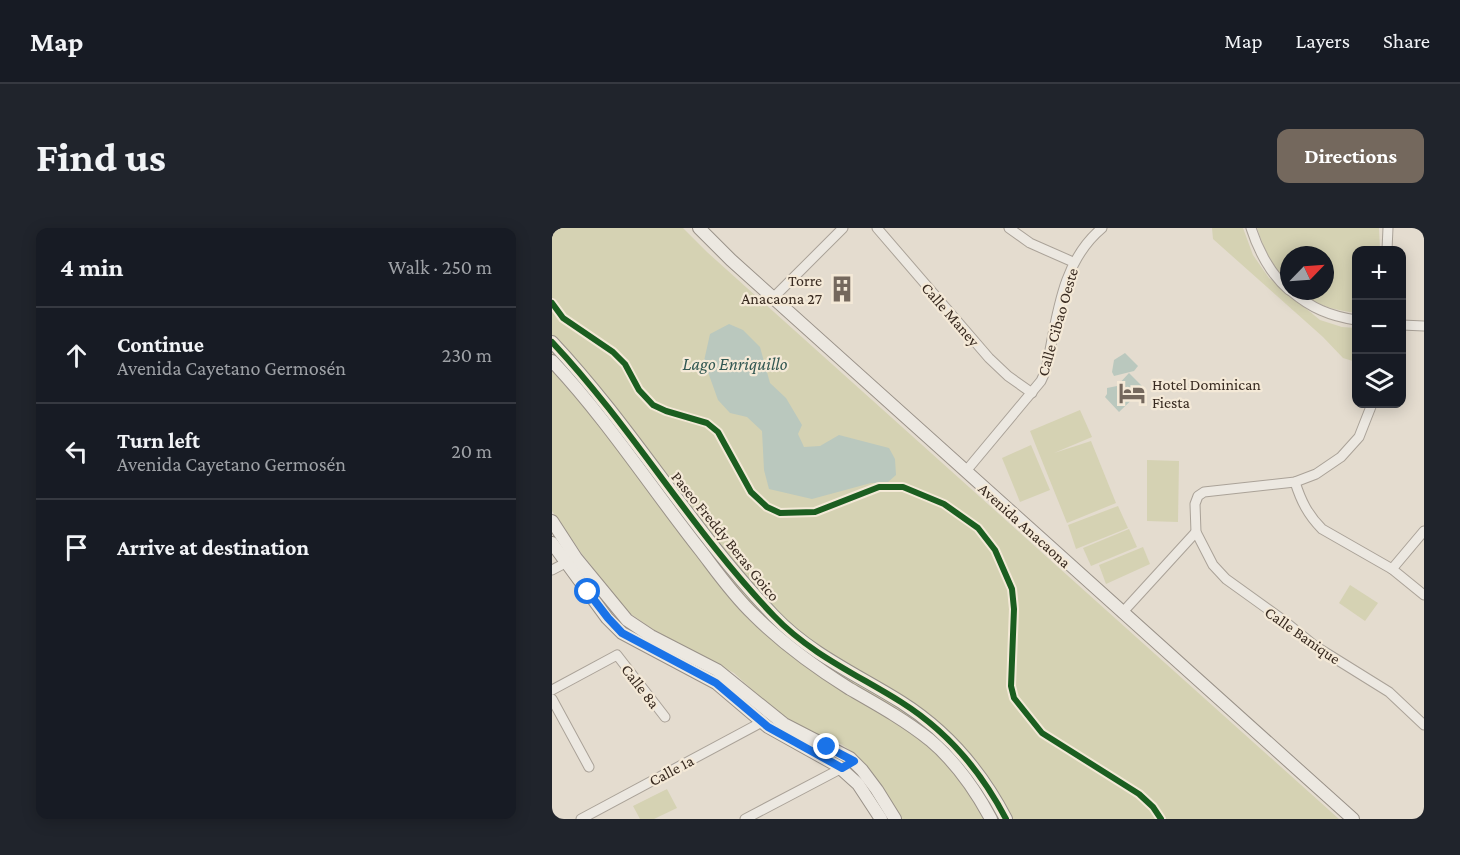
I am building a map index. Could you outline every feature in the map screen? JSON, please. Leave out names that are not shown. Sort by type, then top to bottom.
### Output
[{"type":"street","name":"Avenida Anacaona","points":[[699,228],[730,260],[1353,819]]},
{"type":"street","points":[[773,298],[843,228]]},
{"type":"street","name":"Calle Maney","points":[[877,228],[989,358],[1008,376],[1032,393]]},
{"type":"street","points":[[1009,228],[1030,243],[1073,262]]},
{"type":"street","name":"Calle Cibao Oeste","points":[[966,471],[1041,381],[1046,370],[1066,279],[1073,262],[1102,228]]},
{"type":"street","points":[[1251,228],[1270,268],[1280,279]]},
{"type":"street","points":[[1387,246],[1388,228]]},
{"type":"street","points":[[1302,300],[1328,314],[1352,319]]},
{"type":"street","points":[[1406,325],[1424,326]]},
{"type":"street","name":"Paseo Freddy Beras Goico","points":[[552,342],[596,392],[739,579],[777,619],[825,658],[902,703],[931,723],[966,757],[992,793],[1006,819]]},
{"type":"street","name":"Paseo Freddy Beras Goico","points":[[552,360],[751,613],[788,647],[932,741],[974,789],[991,819]]},
{"type":"street","points":[[1122,613],[1196,532],[1195,504],[1198,496],[1204,492],[1295,482],[1316,474],[1341,457],[1359,436],[1370,408]]},
{"type":"street","points":[[1295,482],[1304,507],[1322,528],[1392,569],[1424,595]]},
{"type":"street","points":[[552,520],[571,560],[608,618],[622,633],[716,683],[762,722],[842,768],[858,784],[881,819]]},
{"type":"street","points":[[1392,569],[1424,531]]},
{"type":"street","name":"Calle Banique","points":[[1196,532],[1213,565],[1226,579],[1315,646],[1389,692],[1424,725]]},
{"type":"street","points":[[552,543],[627,620],[651,636],[717,670],[784,724],[854,761],[878,790],[895,819]]},
{"type":"street","points":[[552,570],[571,560]]},
{"type":"street","name":"Calle 8a","points":[[552,690],[616,655],[665,717]]},
{"type":"street","points":[[552,699],[589,767]]},
{"type":"street","name":"Calle 1a","points":[[581,819],[762,722]]},
{"type":"street","points":[[745,819],[854,761]]},
{"type":"shaded area","points":[[552,228],[683,228],[1339,819],[901,819],[858,756],[841,744],[802,728],[787,719],[734,673],[654,630],[628,612],[582,554],[552,511]]},
{"type":"shaded area","points":[[1212,228],[1243,228],[1253,255],[1269,278],[1280,287],[1280,299],[1213,239]]},
{"type":"shaded area","points":[[1257,228],[1379,228],[1380,246],[1352,246],[1352,312],[1311,300],[1334,300],[1334,246],[1280,246],[1280,273],[1263,244]]},
{"type":"shaded area","points":[[1281,300],[1296,300],[1320,320],[1352,328],[1352,361],[1343,358]]},
{"type":"shaded area","points":[[1080,410],[1092,437],[1054,453],[1091,441],[1116,503],[1067,523],[1030,431]]},
{"type":"shaded area","points":[[1031,445],[1050,490],[1020,502],[1002,458]]},
{"type":"shaded area","points":[[1147,460],[1179,461],[1178,522],[1147,521]]},
{"type":"shaded area","points":[[1118,506],[1128,528],[1076,549],[1068,525]]},
{"type":"shaded area","points":[[1129,529],[1137,547],[1091,566],[1083,548]]},
{"type":"shaded area","points":[[1143,547],[1150,564],[1106,584],[1099,565]]},
{"type":"shaded area","points":[[1350,585],[1378,603],[1365,621],[1339,603]]},
{"type":"shaded area","points":[[667,789],[677,808],[654,819],[640,819],[633,806]]},
{"type":"water","name":"Lago Enriquillo","points":[[729,324],[743,330],[760,347],[770,383],[786,398],[802,425],[798,434],[804,447],[820,446],[839,435],[889,448],[895,459],[896,475],[887,483],[871,483],[812,499],[769,489],[764,470],[762,431],[747,417],[730,413],[718,400],[704,361],[710,334]]},
{"type":"water","points":[[1125,353],[1138,366],[1134,371],[1114,376],[1112,372],[1114,360]]},
{"type":"water","points":[[1129,373],[1144,388],[1119,412],[1105,397],[1107,388],[1117,386]]},
{"type":"cycle path","points":[[552,303],[563,318],[613,352],[625,364],[639,390],[653,405],[707,423],[718,432],[751,492],[767,507],[780,513],[815,512],[879,487],[903,487],[944,504],[978,528],[995,550],[1012,589],[1014,609],[1011,686],[1014,698],[1042,733],[1139,794],[1153,807],[1161,819]]},
{"type":"cycle path","points":[[552,342],[609,409],[716,549],[774,616],[803,642],[918,713],[948,739],[986,785],[1006,819]]},
{"type":"place","name":"Torre Anacaona 27","points":[[842,289]]},
{"type":"place","name":"Hotel Dominican Fiesta","points":[[1132,393]]},
{"type":"route","points":[[588,592],[622,633],[716,683],[768,727],[842,768],[854,761],[827,747]]}]
